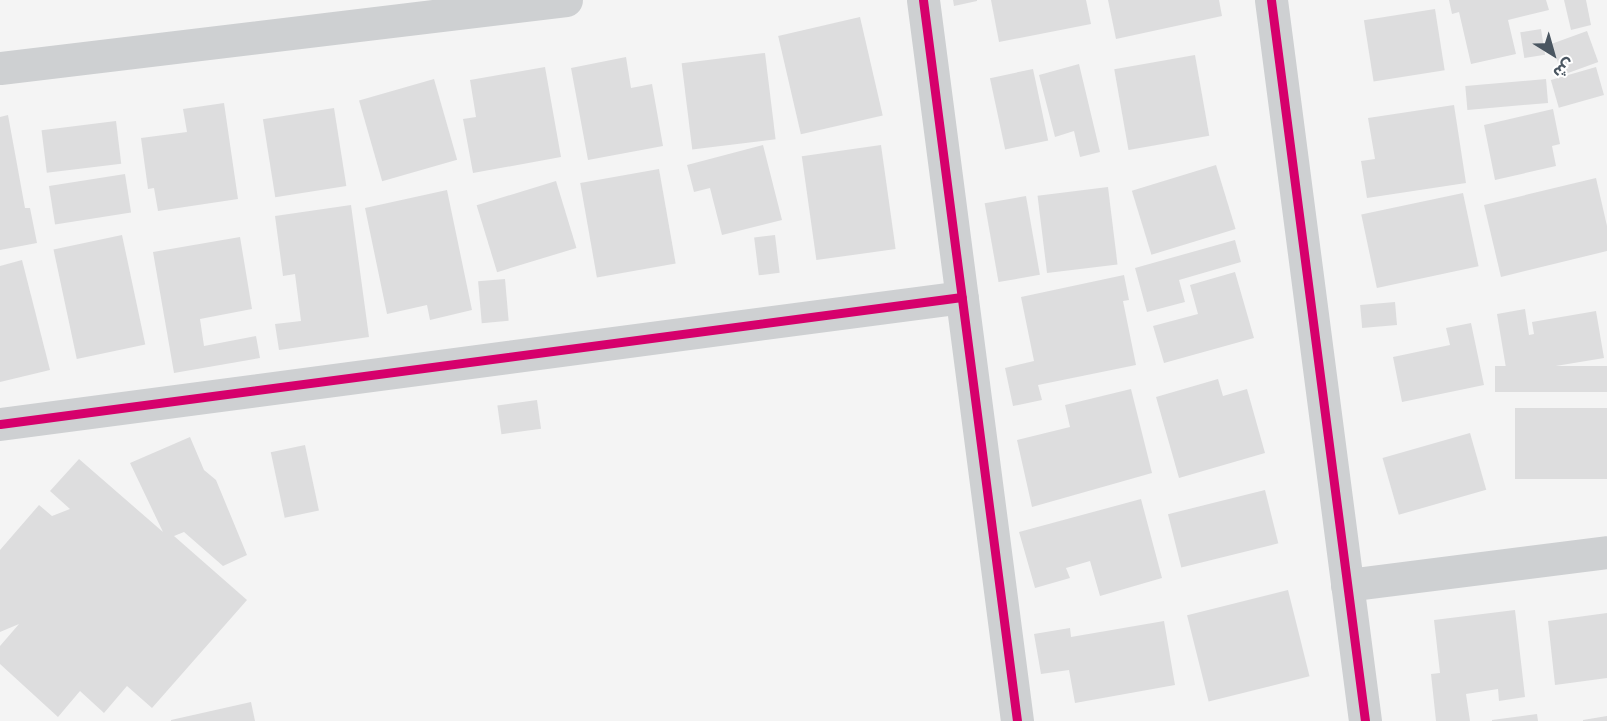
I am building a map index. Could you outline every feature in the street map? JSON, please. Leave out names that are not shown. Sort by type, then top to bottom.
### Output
[{"type":"street","points":[[0,68],[566,0]]},
{"type":"street","points":[[923,0],[1017,721]]},
{"type":"street","points":[[1271,0],[1365,721]]},
{"type":"street","points":[[0,424],[962,297]]},
{"type":"street","points":[[1347,585],[1607,552]]},
{"type":"building","points":[[953,0],[977,0],[977,1],[954,6]]},
{"type":"building","points":[[991,0],[1086,0],[1091,24],[999,42]]},
{"type":"building","points":[[1108,0],[1219,0],[1222,16],[1116,39]]},
{"type":"building","points":[[1449,0],[1546,0],[1549,10],[1508,20],[1516,54],[1471,64],[1459,12],[1452,14]]},
{"type":"building","points":[[1564,0],[1586,0],[1591,25],[1571,30]]},
{"type":"building","points":[[1435,9],[1445,70],[1374,81],[1364,20]]},
{"type":"building","points":[[860,17],[883,115],[801,134],[778,36]]},
{"type":"building","points":[[1541,29],[1545,55],[1524,58],[1520,32]]},
{"type":"building","points":[[1587,31],[1598,62],[1563,75],[1551,44]]},
{"type":"building","points":[[765,53],[776,139],[692,150],[682,63]]},
{"type":"building","points":[[1195,55],[1209,136],[1128,150],[1114,69]]},
{"type":"building","points":[[626,57],[631,88],[652,84],[663,146],[588,160],[571,68]]},
{"type":"building","points":[[1079,64],[1100,152],[1080,157],[1074,131],[1055,137],[1039,75]]},
{"type":"building","points":[[545,67],[561,157],[473,173],[463,119],[476,117],[470,80]]},
{"type":"building","points":[[1596,67],[1604,95],[1559,108],[1551,80]]},
{"type":"building","points":[[1033,69],[1048,140],[1005,150],[990,78]]},
{"type":"building","points":[[434,79],[457,160],[382,181],[359,100]]},
{"type":"building","points":[[1546,79],[1548,103],[1467,110],[1465,86]]},
{"type":"building","points":[[224,103],[238,199],[158,211],[154,188],[148,189],[141,138],[187,132],[183,109]]},
{"type":"building","points":[[1454,105],[1466,183],[1367,198],[1361,161],[1375,159],[1368,118]]},
{"type":"building","points":[[334,108],[346,186],[275,197],[263,119]]},
{"type":"building","points":[[1553,109],[1560,144],[1552,146],[1556,166],[1495,180],[1484,125]]},
{"type":"building","points":[[8,115],[25,208],[30,208],[37,243],[0,250],[0,117]]},
{"type":"building","points":[[116,121],[121,164],[47,173],[42,130]]},
{"type":"building","points":[[763,145],[782,220],[722,235],[710,188],[694,192],[687,165]]},
{"type":"building","points":[[881,145],[896,249],[816,260],[802,156]]},
{"type":"building","points":[[1216,165],[1236,229],[1151,255],[1132,191]]},
{"type":"building","points":[[659,169],[676,264],[597,277],[580,183]]},
{"type":"building","points":[[125,174],[131,213],[55,225],[49,186]]},
{"type":"building","points":[[1596,178],[1607,226],[1607,251],[1501,277],[1484,205]]},
{"type":"building","points":[[556,181],[576,248],[497,272],[477,205]]},
{"type":"building","points":[[1108,187],[1118,264],[1047,273],[1038,196]]},
{"type":"building","points":[[447,190],[472,310],[430,320],[427,305],[387,314],[365,208]]},
{"type":"building","points":[[1463,193],[1479,266],[1377,288],[1361,215]]},
{"type":"building","points":[[1026,196],[1040,275],[999,282],[985,203]]},
{"type":"building","points":[[351,205],[369,337],[279,350],[275,324],[301,321],[295,274],[283,276],[275,216]]},
{"type":"building","points":[[122,235],[145,345],[77,359],[54,250]]},
{"type":"building","points":[[775,235],[780,273],[759,275],[754,238]]},
{"type":"building","points":[[240,237],[252,309],[200,319],[204,346],[256,336],[260,358],[174,373],[153,252]]},
{"type":"building","points":[[1235,240],[1241,262],[1179,280],[1185,302],[1147,312],[1135,268]]},
{"type":"building","points":[[22,260],[50,370],[0,382],[0,266]]},
{"type":"building","points":[[1235,272],[1254,338],[1164,363],[1153,326],[1198,314],[1190,285]]},
{"type":"building","points":[[1124,275],[1129,300],[1123,301],[1136,365],[1038,385],[1042,400],[1013,406],[1005,368],[1034,361],[1021,297]]},
{"type":"building","points":[[505,279],[509,321],[482,323],[478,281]]},
{"type":"building","points":[[1395,302],[1397,325],[1362,328],[1360,305]]},
{"type":"building","points":[[1525,309],[1529,335],[1534,334],[1532,322],[1596,311],[1604,358],[1507,374],[1497,314]]},
{"type":"building","points":[[1471,323],[1484,385],[1402,402],[1393,357],[1450,345],[1446,328]]},
{"type":"building","points":[[1495,366],[1607,366],[1607,392],[1495,392]]},
{"type":"building","points":[[1218,379],[1223,396],[1247,389],[1265,453],[1179,478],[1156,397]]},
{"type":"building","points":[[1131,389],[1152,473],[1032,507],[1017,440],[1070,427],[1065,405]]},
{"type":"building","points":[[537,400],[541,429],[501,434],[497,406]]},
{"type":"building","points":[[1515,408],[1607,408],[1607,479],[1515,479]]},
{"type":"building","points":[[1470,433],[1486,490],[1399,515],[1383,458]]},
{"type":"building","points":[[190,437],[204,470],[216,480],[247,555],[223,566],[184,532],[174,536],[247,600],[152,708],[127,686],[104,713],[80,691],[58,717],[0,664],[0,646],[19,624],[0,632],[0,550],[39,505],[52,516],[70,509],[50,491],[79,459],[163,532],[130,463]]},
{"type":"building","points":[[305,445],[319,511],[285,518],[271,452]]},
{"type":"building","points":[[1265,490],[1278,543],[1181,568],[1168,514]]},
{"type":"building","points":[[1141,499],[1162,578],[1100,596],[1090,561],[1066,568],[1070,578],[1035,588],[1019,532]]},
{"type":"building","points":[[1288,590],[1310,676],[1209,702],[1187,615]]},
{"type":"building","points":[[1515,610],[1525,697],[1499,701],[1498,689],[1466,694],[1470,721],[1436,721],[1431,674],[1440,673],[1434,620]]},
{"type":"building","points":[[1607,613],[1607,678],[1555,685],[1548,621]]},
{"type":"building","points":[[1164,621],[1175,685],[1075,703],[1069,670],[1041,674],[1034,634],[1070,628],[1071,637]]},
{"type":"building","points":[[251,702],[255,721],[171,721],[171,720]]},
{"type":"building","points":[[1537,714],[1538,721],[1492,721],[1492,720]]},
{"type":"building","points":[[1607,716],[1607,721],[1583,721],[1583,720]]},
{"type":"cycle path","points":[[923,0],[1017,721]]},
{"type":"cycle path","points":[[1271,0],[1365,721]]},
{"type":"cycle path","points":[[0,424],[962,297]]}]
